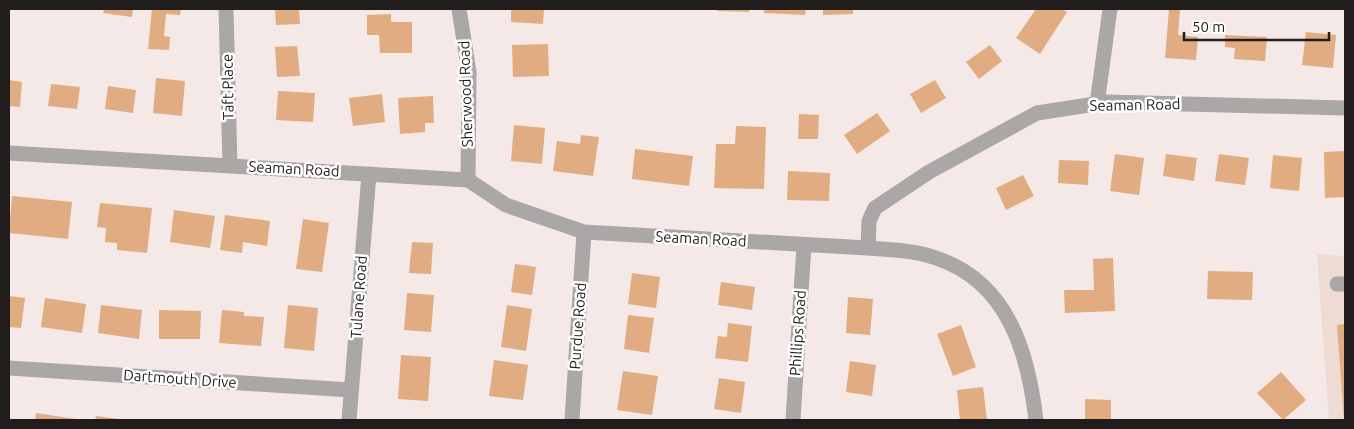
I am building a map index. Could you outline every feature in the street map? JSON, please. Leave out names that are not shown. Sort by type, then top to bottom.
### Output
[{"type":"street","name":"Taft Place","points":[[226,9],[230,166]]},
{"type":"street","name":"Sherwood Road","points":[[459,9],[469,72],[468,180]]},
{"type":"street","points":[[1097,104],[1110,9]]},
{"type":"street","name":"Seaman Road","points":[[9,153],[468,180],[506,205],[584,232],[868,248],[869,221],[875,208],[929,172],[1037,113],[1097,104],[1345,108]]},
{"type":"street","name":"Tulane Road","points":[[349,420],[368,174]]},
{"type":"street","name":"Purdue Road","points":[[572,420],[584,232]]},
{"type":"street","name":"Phillips Road","points":[[793,420],[804,245]]},
{"type":"street","points":[[868,248],[910,252],[936,258],[955,266],[987,288],[1007,314],[1022,347],[1032,382],[1036,420]]},
{"type":"street","name":"Dartmouth Drive","points":[[9,368],[352,390]]},
{"type":"shaded area","points":[[1317,254],[1345,256],[1345,420],[1329,420]]},
{"type":"building","points":[[104,9],[133,9],[132,17],[103,13]]},
{"type":"building","points":[[152,9],[181,9],[180,15],[166,14],[164,36],[170,37],[169,50],[148,49]]},
{"type":"building","points":[[275,9],[299,9],[300,24],[276,25]]},
{"type":"building","points":[[511,9],[544,9],[543,24],[511,22]]},
{"type":"building","points":[[717,9],[749,9],[749,12],[717,11]]},
{"type":"building","points":[[764,9],[806,9],[805,15],[764,13]]},
{"type":"building","points":[[823,9],[853,9],[853,14],[823,15]]},
{"type":"building","points":[[1036,9],[1062,9],[1067,12],[1040,54],[1016,38]]},
{"type":"building","points":[[1169,9],[1180,9],[1178,35],[1198,37],[1196,60],[1165,58]]},
{"type":"building","points":[[391,14],[391,22],[412,22],[412,53],[380,53],[379,35],[367,35],[367,15]]},
{"type":"building","points":[[1306,32],[1336,35],[1333,68],[1302,65]]},
{"type":"building","points":[[1225,35],[1267,37],[1265,61],[1234,59],[1235,48],[1225,47]]},
{"type":"building","points":[[548,44],[549,76],[513,77],[512,45]]},
{"type":"building","points":[[990,45],[1002,61],[979,79],[966,62]]},
{"type":"building","points":[[297,46],[300,76],[277,77],[275,47]]},
{"type":"building","points":[[156,78],[185,81],[182,116],[153,113]]},
{"type":"building","points":[[9,80],[22,82],[20,107],[9,106]]},
{"type":"building","points":[[935,80],[946,98],[921,113],[910,94]]},
{"type":"building","points":[[51,84],[80,87],[77,109],[48,106]]},
{"type":"building","points":[[108,86],[136,90],[133,113],[105,109]]},
{"type":"building","points":[[278,91],[315,93],[313,122],[276,120]]},
{"type":"building","points":[[382,94],[385,122],[353,126],[349,98]]},
{"type":"building","points":[[433,96],[434,123],[425,123],[425,132],[400,134],[398,98]]},
{"type":"building","points":[[877,113],[890,131],[857,154],[844,135]]},
{"type":"building","points":[[799,114],[819,115],[818,139],[798,139]]},
{"type":"building","points":[[514,125],[545,128],[542,164],[511,161]]},
{"type":"building","points":[[736,126],[766,127],[764,189],[714,188],[716,144],[735,144]]},
{"type":"building","points":[[581,135],[599,137],[593,176],[553,171],[557,141],[580,144]]},
{"type":"building","points":[[635,149],[693,156],[689,186],[632,179]]},
{"type":"building","points":[[1345,151],[1345,197],[1325,198],[1324,152]]},
{"type":"building","points":[[1115,154],[1144,158],[1139,195],[1110,191]]},
{"type":"building","points":[[1166,154],[1197,158],[1194,181],[1163,176]]},
{"type":"building","points":[[1219,154],[1249,158],[1245,185],[1215,181]]},
{"type":"building","points":[[1273,155],[1302,158],[1299,191],[1270,188]]},
{"type":"building","points":[[1059,160],[1089,161],[1088,185],[1058,183]]},
{"type":"building","points":[[788,171],[830,173],[829,201],[787,200]]},
{"type":"building","points":[[1023,175],[1034,196],[1006,210],[996,188]]},
{"type":"building","points":[[12,196],[72,202],[68,239],[9,233]]},
{"type":"building","points":[[100,203],[152,208],[147,253],[117,250],[117,243],[105,242],[106,228],[97,227]]},
{"type":"building","points":[[174,210],[215,216],[210,248],[170,242]]},
{"type":"building","points":[[225,215],[270,221],[267,246],[243,242],[242,253],[220,250]]},
{"type":"building","points":[[303,219],[329,223],[322,272],[296,269]]},
{"type":"building","points":[[412,242],[433,243],[431,274],[409,273]]},
{"type":"building","points":[[1113,258],[1115,311],[1065,313],[1064,290],[1094,290],[1093,259]]},
{"type":"building","points":[[515,264],[536,267],[532,295],[511,292]]},
{"type":"building","points":[[1208,271],[1253,272],[1252,300],[1207,299]]},
{"type":"building","points":[[632,273],[660,277],[656,308],[628,304]]},
{"type":"building","points":[[721,282],[755,287],[752,310],[718,305]]},
{"type":"building","points":[[407,293],[434,295],[431,332],[404,330]]},
{"type":"building","points":[[9,296],[25,298],[21,328],[9,327]]},
{"type":"building","points":[[848,297],[873,299],[870,335],[846,333]]},
{"type":"building","points":[[45,298],[86,304],[82,333],[41,327]]},
{"type":"building","points":[[101,305],[142,310],[139,339],[98,333]]},
{"type":"building","points":[[288,305],[318,308],[314,351],[284,348]]},
{"type":"building","points":[[507,305],[532,309],[526,351],[501,347]]},
{"type":"building","points":[[159,310],[201,311],[200,339],[159,339]]},
{"type":"building","points":[[222,310],[244,312],[244,316],[264,317],[261,346],[219,343]]},
{"type":"building","points":[[628,315],[654,318],[649,353],[624,349]]},
{"type":"building","points":[[728,323],[752,326],[748,362],[715,358],[718,336],[727,337]]},
{"type":"building","points":[[1345,324],[1345,420],[1344,420],[1337,325]]},
{"type":"building","points":[[961,325],[976,367],[953,376],[937,334]]},
{"type":"building","points":[[401,355],[431,357],[428,401],[398,399]]},
{"type":"building","points":[[494,360],[528,365],[523,400],[489,396]]},
{"type":"building","points":[[850,361],[876,365],[872,396],[846,392]]},
{"type":"building","points":[[623,371],[658,376],[652,415],[617,410]]},
{"type":"building","points":[[1281,372],[1306,400],[1283,420],[1257,393]]},
{"type":"building","points":[[719,378],[745,382],[741,413],[714,409]]},
{"type":"building","points":[[983,387],[987,420],[960,420],[957,390]]},
{"type":"building","points":[[1085,399],[1111,400],[1111,420],[1085,420]]},
{"type":"building","points":[[36,413],[76,419],[76,420],[35,420]]},
{"type":"building","points":[[96,416],[120,419],[120,420],[95,420]]}]
